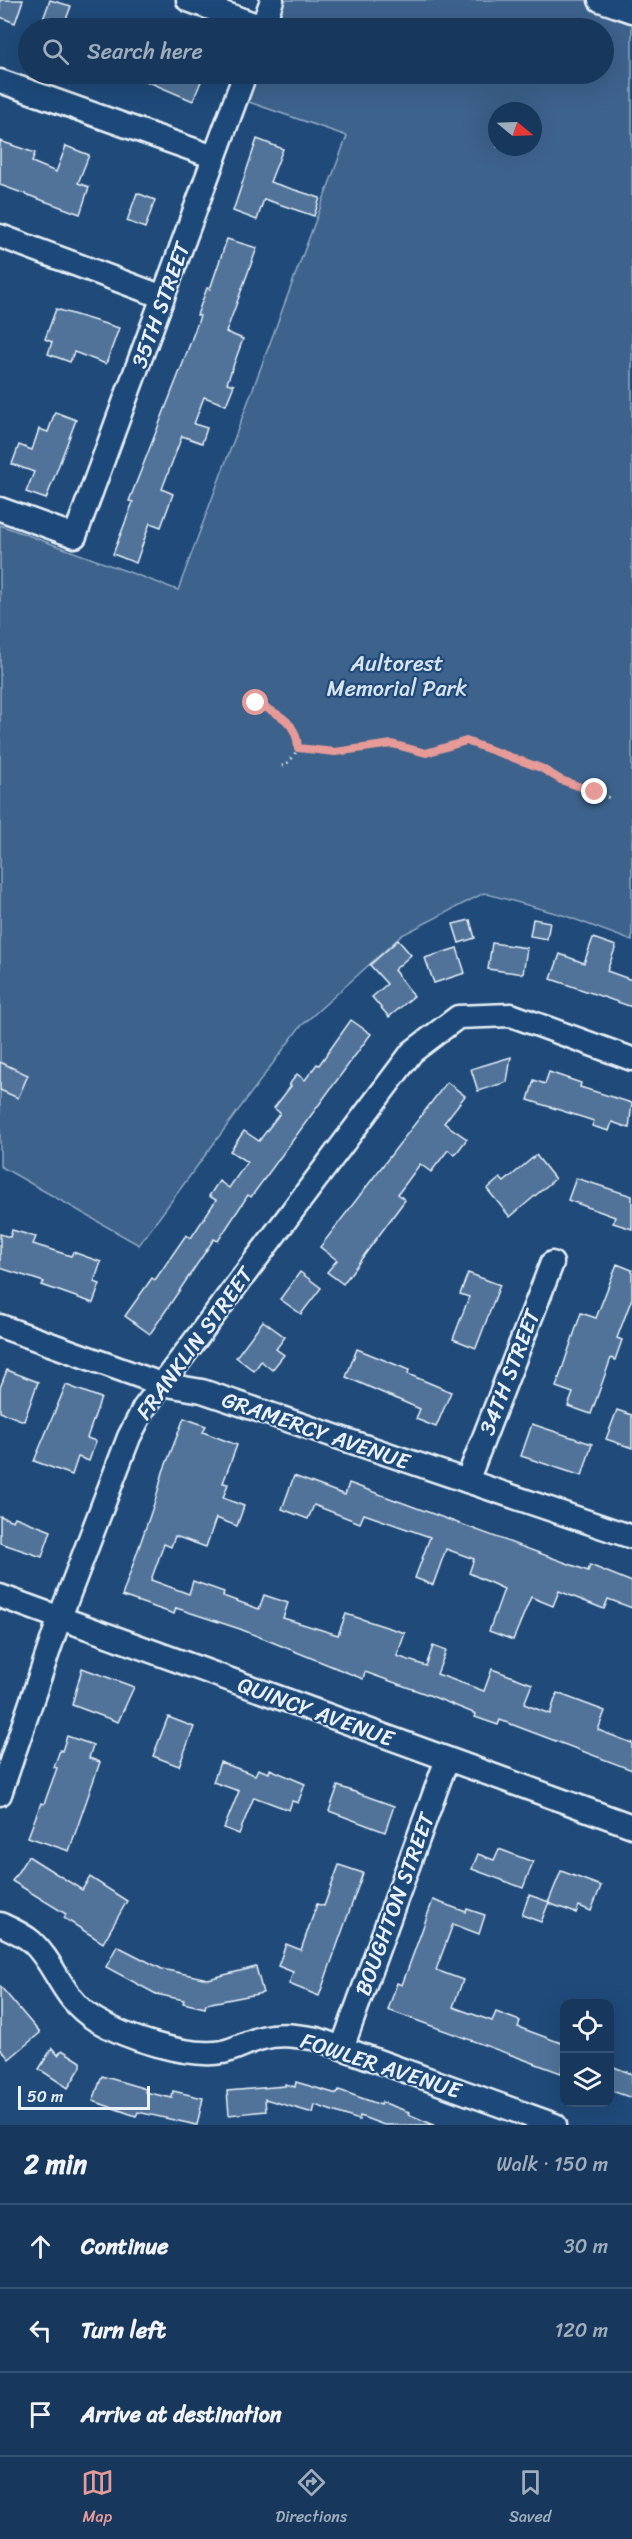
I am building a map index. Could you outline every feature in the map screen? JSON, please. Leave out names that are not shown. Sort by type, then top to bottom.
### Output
[{"type":"street","points":[[188,0],[236,18]]},
{"type":"street","points":[[266,18],[272,0]]},
{"type":"street","points":[[600,0],[632,11]]},
{"type":"street","points":[[0,81],[214,157]]},
{"type":"street","name":"35TH STREET","points":[[0,509],[75,536],[241,84]]},
{"type":"street","points":[[0,236],[163,297]]},
{"type":"street","name":"FRANKLIN STREET","points":[[0,1794],[60,1617],[129,1437],[161,1384],[412,1052],[458,1017],[511,1015],[632,1059]]},
{"type":"street","name":"34TH STREET","points":[[467,1481],[552,1263]]},
{"type":"street","name":"GRAMERCY AVENUE","points":[[0,1326],[161,1384],[202,1391],[632,1537]]},
{"type":"street","name":"QUINCY AVENUE","points":[[0,1596],[632,1826]]},
{"type":"street","name":"BOUGHTON STREET","points":[[342,2048],[447,1759]]},
{"type":"street","name":"FOWLER AVENUE","points":[[0,1924],[32,1942],[71,1998],[95,2019],[115,2029],[188,2052],[225,2051],[263,2038],[283,2035],[317,2039],[555,2125]]},
{"type":"path","points":[[256,703],[286,718],[295,732],[298,748],[293,760],[278,768]]},
{"type":"path","points":[[298,748],[335,752],[392,744],[426,753],[466,741],[541,768],[561,780],[610,798]]},
{"type":"green space","name":"Aultorest Memorial Park","points":[[283,0],[611,0],[632,7],[632,941],[566,916],[484,893],[402,935],[299,1028],[139,1245],[0,1166],[0,525],[178,590],[347,136],[246,101],[252,84],[614,84],[614,18],[276,18]]},
{"type":"building","points":[[0,0],[23,0],[15,23],[0,17]]},
{"type":"building","points":[[50,0],[71,6],[67,18],[43,18]]},
{"type":"building","points":[[153,84],[200,84],[193,101]]},
{"type":"building","points":[[257,139],[283,149],[270,182],[320,198],[314,216],[264,199],[257,220],[233,211]]},
{"type":"building","points":[[0,141],[35,153],[32,162],[56,172],[66,146],[89,155],[78,183],[89,187],[80,214],[0,185]]},
{"type":"building","points":[[137,193],[155,200],[145,228],[127,221]]},
{"type":"building","points":[[227,239],[257,248],[226,332],[243,339],[227,383],[234,385],[226,405],[204,397],[194,424],[207,428],[202,443],[182,436],[162,489],[173,494],[161,527],[150,523],[136,563],[113,554],[133,502],[129,501],[183,363],[200,316],[197,315],[207,288],[210,289]]},
{"type":"building","points":[[56,309],[119,328],[106,364],[74,352],[70,362],[48,354],[52,342],[45,339]]},
{"type":"building","points":[[55,412],[76,420],[46,499],[26,492],[34,472],[12,464],[19,445],[32,450],[39,429],[48,432]]},
{"type":"building","points":[[533,919],[550,922],[547,939],[530,936]]},
{"type":"building","points":[[470,920],[475,938],[459,943],[453,924]]},
{"type":"building","points":[[593,938],[616,946],[607,971],[632,980],[632,1007],[551,979],[560,954],[584,963]]},
{"type":"building","points":[[398,940],[411,955],[394,970],[414,996],[389,1017],[372,997],[387,984],[370,965]]},
{"type":"building","points":[[492,943],[527,948],[523,974],[488,969]]},
{"type":"building","points":[[457,948],[465,973],[434,983],[425,958]]},
{"type":"building","points":[[351,1020],[371,1034],[251,1197],[248,1195],[218,1241],[214,1239],[150,1334],[125,1316],[152,1278],[155,1280],[186,1235],[191,1238],[216,1200],[209,1196],[219,1181],[229,1188],[247,1162],[230,1151],[244,1131],[259,1141],[280,1113],[274,1108],[297,1074],[305,1080],[317,1064],[319,1065]]},
{"type":"building","points":[[511,1057],[507,1082],[478,1091],[471,1069]]},
{"type":"building","points":[[0,1062],[28,1075],[18,1098],[0,1090]]},
{"type":"building","points":[[549,1072],[581,1083],[580,1087],[632,1103],[629,1128],[612,1122],[609,1131],[592,1126],[594,1121],[528,1100],[534,1080],[545,1084]]},
{"type":"building","points":[[447,1082],[465,1096],[444,1123],[467,1139],[455,1155],[448,1150],[431,1172],[420,1164],[398,1194],[405,1200],[343,1284],[327,1272],[337,1260],[320,1247]]},
{"type":"building","points":[[536,1155],[555,1179],[510,1217],[487,1189],[500,1178],[504,1182]]},
{"type":"building","points":[[576,1178],[632,1196],[632,1229],[613,1223],[615,1217],[568,1200]]},
{"type":"building","points":[[12,1230],[36,1237],[33,1244],[71,1256],[73,1252],[101,1262],[94,1282],[100,1284],[93,1303],[42,1285],[44,1282],[0,1268],[0,1234],[10,1237]]},
{"type":"building","points":[[617,1264],[632,1270],[632,1298],[617,1338],[622,1340],[615,1360],[611,1358],[591,1414],[568,1406],[573,1393],[556,1387],[581,1313],[596,1318]]},
{"type":"building","points":[[300,1272],[321,1288],[301,1314],[280,1299]]},
{"type":"building","points":[[468,1273],[500,1285],[476,1348],[453,1339],[469,1297],[460,1294]]},
{"type":"building","points":[[263,1321],[285,1337],[276,1349],[284,1355],[272,1370],[261,1361],[254,1371],[236,1357]]},
{"type":"building","points":[[357,1349],[409,1370],[408,1374],[451,1392],[436,1427],[416,1419],[420,1409],[346,1377]]},
{"type":"building","points":[[7,1370],[38,1382],[24,1421],[0,1412],[0,1388]]},
{"type":"building","points":[[66,1385],[101,1398],[87,1438],[96,1441],[89,1461],[78,1457],[72,1475],[34,1461]]},
{"type":"building","points":[[617,1410],[632,1415],[632,1448],[606,1439]]},
{"type":"building","points":[[184,1418],[206,1426],[203,1432],[237,1445],[223,1483],[228,1484],[223,1498],[244,1506],[237,1526],[216,1518],[206,1547],[175,1536],[171,1547],[164,1544],[151,1580],[189,1594],[193,1581],[224,1592],[223,1596],[259,1609],[264,1595],[288,1603],[283,1618],[338,1635],[346,1614],[405,1633],[397,1656],[426,1666],[433,1646],[446,1651],[437,1674],[484,1691],[492,1669],[532,1684],[524,1704],[550,1714],[557,1693],[605,1711],[598,1730],[632,1743],[632,1770],[500,1720],[498,1725],[475,1717],[476,1714],[365,1672],[363,1679],[240,1629],[176,1608],[174,1614],[122,1596],[163,1472]]},
{"type":"building","points":[[532,1424],[592,1444],[582,1476],[521,1456]]},
{"type":"building","points":[[294,1476],[345,1495],[349,1483],[588,1571],[590,1565],[632,1582],[632,1608],[608,1599],[604,1609],[559,1591],[553,1606],[531,1597],[513,1640],[489,1631],[504,1589],[469,1573],[474,1559],[446,1549],[433,1585],[415,1578],[430,1537],[364,1514],[360,1523],[314,1505],[308,1519],[282,1509]]},
{"type":"building","points":[[0,1516],[13,1521],[15,1517],[51,1531],[42,1557],[0,1543]]},
{"type":"building","points":[[82,1668],[134,1687],[118,1722],[72,1705]]},
{"type":"building","points":[[168,1717],[194,1727],[179,1766],[153,1756]]},
{"type":"building","points":[[67,1736],[93,1745],[89,1758],[100,1762],[69,1851],[28,1837],[41,1803],[44,1804],[57,1768],[54,1767]]},
{"type":"building","points":[[220,1762],[255,1775],[258,1769],[269,1773],[270,1769],[305,1784],[298,1803],[292,1801],[289,1810],[254,1797],[239,1834],[224,1828],[239,1791],[213,1782]]},
{"type":"building","points":[[338,1786],[394,1806],[385,1832],[329,1811]]},
{"type":"building","points":[[499,1849],[533,1862],[523,1888],[472,1869],[478,1854],[494,1860]]},
{"type":"building","points":[[28,1856],[82,1890],[90,1877],[127,1901],[103,1943],[64,1918],[66,1914],[12,1881]]},
{"type":"building","points":[[339,1865],[363,1873],[319,1996],[289,1984],[293,1972],[278,1966],[286,1944],[301,1950],[317,1904],[324,1906]]},
{"type":"building","points":[[561,1871],[601,1886],[591,1911],[579,1906],[576,1913],[548,1903]]},
{"type":"building","points":[[529,1895],[549,1902],[541,1922],[522,1915]]},
{"type":"building","points":[[433,1900],[466,1912],[467,1909],[485,1915],[479,1934],[453,1924],[436,1970],[463,1980],[453,2007],[492,2021],[496,2012],[520,2021],[518,2027],[560,2043],[560,2073],[388,2010],[397,1983],[402,1985]]},
{"type":"building","points":[[117,1946],[162,1969],[208,1979],[256,1967],[263,1993],[206,2004],[205,2008],[183,2003],[184,2000],[156,1994],[106,1967]]},
{"type":"building","points":[[0,1986],[40,2033],[9,2059],[0,2048]]},
{"type":"building","points":[[52,2048],[58,2055],[62,2050],[81,2062],[81,2067],[68,2088],[39,2069]]},
{"type":"building","points":[[614,2067],[632,2074],[632,2098],[614,2092]]},
{"type":"building","points":[[102,2076],[146,2089],[145,2092],[172,2098],[173,2091],[203,2098],[197,2125],[138,2112],[136,2116],[93,2101]]},
{"type":"building","points":[[296,2082],[337,2094],[339,2090],[381,2105],[382,2102],[434,2125],[384,2125],[360,2116],[359,2120],[315,2105],[313,2113],[265,2099],[266,2111],[229,2115],[227,2091],[285,2086],[285,2084],[295,2087]]},
{"type":"route","points":[[256,703],[286,718],[295,732],[298,748],[335,752],[392,744],[426,753],[453,744],[473,742],[522,763],[546,770],[561,780],[589,792],[595,792]]}]
